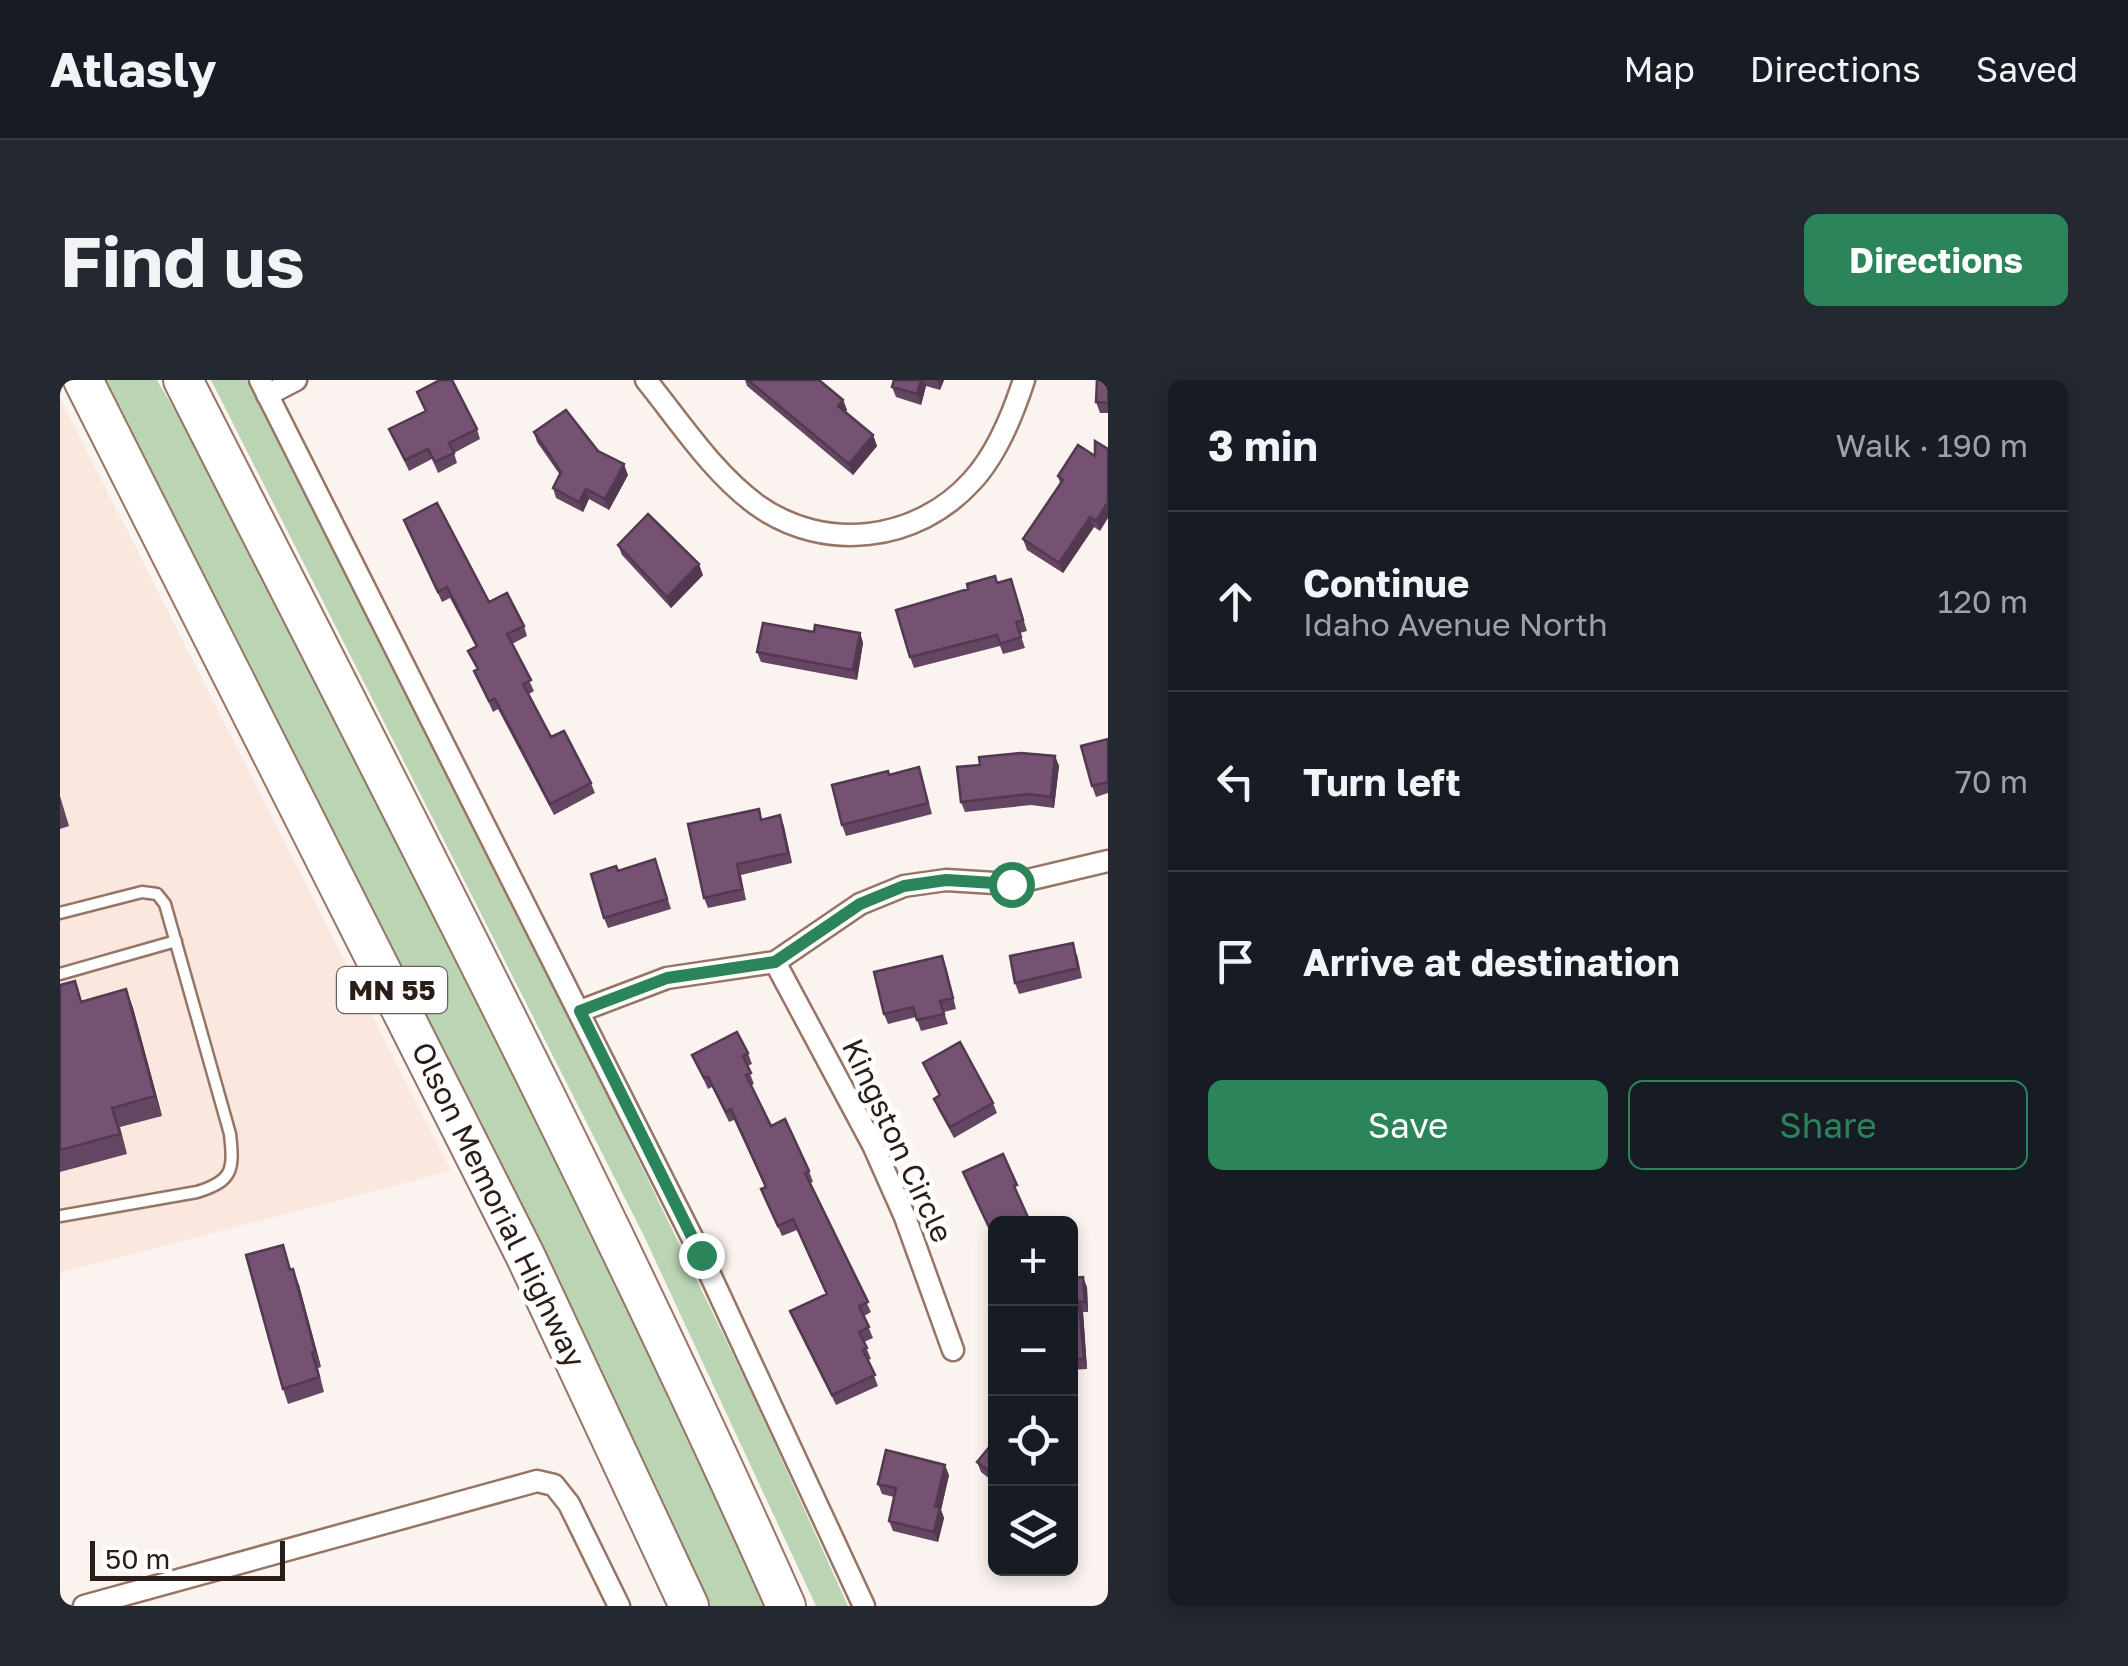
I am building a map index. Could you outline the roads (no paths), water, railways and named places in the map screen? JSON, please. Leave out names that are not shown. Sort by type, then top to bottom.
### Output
[{"type":"highway","name":"Olson Memorial Highway","points":[[83,380],[525,1255],[690,1606]]},
{"type":"highway","name":"MN 55","points":[[183,380],[598,1201],[786,1606]]},
{"type":"street","points":[[296,380],[264,387],[580,1011],[767,1392],[864,1606]]},
{"type":"street","points":[[646,380],[723,474],[756,504],[776,518],[817,532],[860,536],[903,527],[960,494],[976,478],[1002,433],[1024,380]]},
{"type":"street","points":[[580,1011],[667,978],[775,962],[860,904],[904,886],[946,880],[1011,884],[1108,861]]},
{"type":"street","name":"Kingston Circle","points":[[775,962],[906,1217],[953,1350]]},
{"type":"street","points":[[84,1606],[537,1481],[554,1485],[582,1526],[620,1606]]},
{"type":"lane","points":[[60,912],[142,892],[156,894],[170,917],[230,1134],[233,1158],[229,1175],[217,1186],[60,1216]]},
{"type":"lane","points":[[60,974],[176,941]]}]
